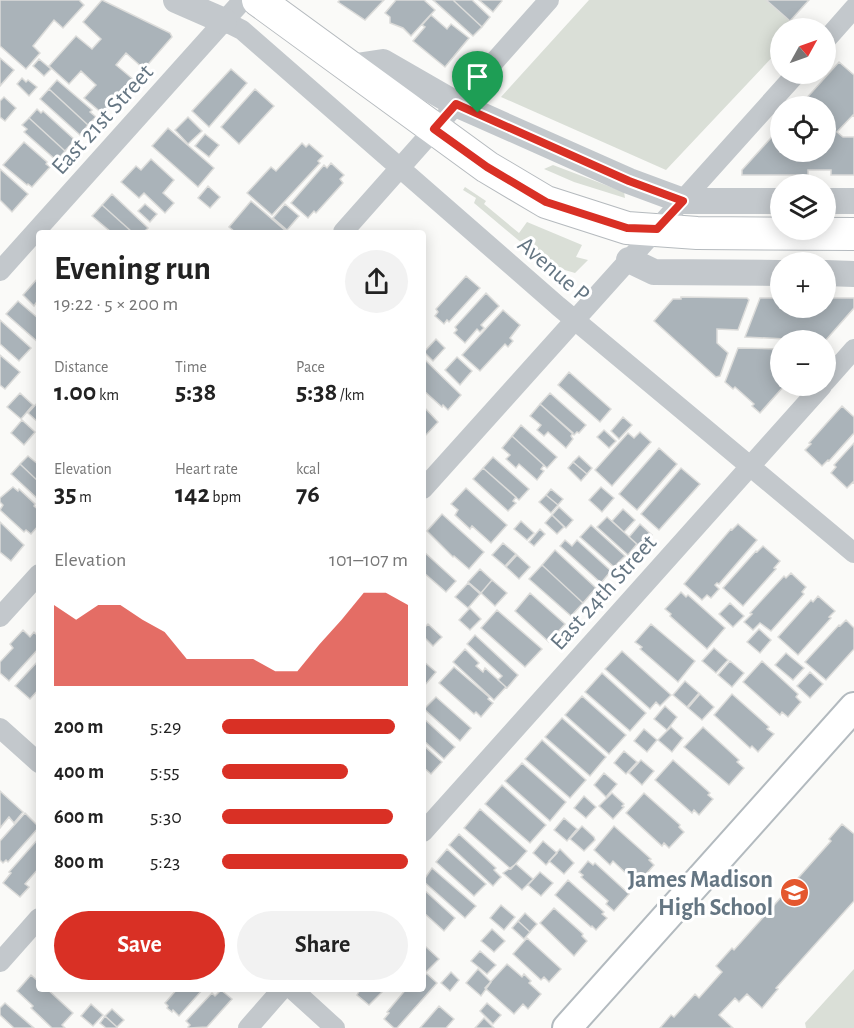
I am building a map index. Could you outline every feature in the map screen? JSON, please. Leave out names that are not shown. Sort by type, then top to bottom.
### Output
[{"type":"main road","points":[[258,0],[487,167],[546,202],[627,228],[719,234],[854,234]]},
{"type":"main road","points":[[567,1028],[854,707]]},
{"type":"street","points":[[176,0],[224,21]]},
{"type":"street","name":"East 21st Street","points":[[37,230],[243,0]]},
{"type":"street","points":[[345,230],[549,0]]},
{"type":"street","points":[[836,28],[854,8]]},
{"type":"street","name":"Avenue P","points":[[224,21],[242,30],[574,320],[854,553]]},
{"type":"street","points":[[350,67],[383,62],[456,104],[629,181],[683,201],[770,201]]},
{"type":"street","points":[[426,486],[787,84]]},
{"type":"street","points":[[836,201],[854,201]]},
{"type":"street","name":"East 21st Street","points":[[0,272],[36,232]]},
{"type":"street","points":[[629,260],[654,272],[770,273]]},
{"type":"street","points":[[836,273],[854,274]]},
{"type":"street","points":[[836,369],[854,349]]},
{"type":"street","name":"East 24th Street","points":[[426,829],[813,396]]},
{"type":"street","points":[[0,617],[36,577]]},
{"type":"street","points":[[0,728],[36,760]]},
{"type":"street","points":[[0,962],[36,921]]},
{"type":"street","points":[[248,1028],[280,992]]},
{"type":"street","points":[[295,992],[335,1028]]},
{"type":"shaded area","points":[[589,0],[766,0],[787,18],[770,18],[770,60],[666,170],[501,97]]},
{"type":"shaded area","points":[[553,165],[624,192],[625,198],[574,182],[544,169]]},
{"type":"shaded area","points":[[465,187],[486,201],[484,204],[519,233],[527,222],[582,245],[576,257],[588,260],[575,273],[548,265],[474,203],[476,198],[463,190]]},
{"type":"shaded area","points":[[854,969],[854,1028],[806,1028],[805,1023]]},
{"type":"building","points":[[0,0],[79,0],[84,5],[63,28],[54,20],[33,46],[40,53],[26,69],[0,46]]},
{"type":"building","points":[[102,0],[170,33],[172,37],[144,69],[126,53],[116,65],[134,80],[104,115],[84,98],[96,85],[81,71],[69,84],[49,66],[76,36],[92,49],[101,39],[83,22]]},
{"type":"building","points":[[340,0],[384,0],[365,20],[338,2]]},
{"type":"building","points":[[396,0],[424,0],[435,10],[411,36],[403,28],[390,23],[390,17],[385,13]]},
{"type":"building","points":[[433,0],[453,0],[482,27],[473,36]]},
{"type":"building","points":[[453,0],[472,0],[490,17],[482,27]]},
{"type":"building","points":[[479,0],[501,0],[502,1],[493,12]]},
{"type":"building","points":[[766,0],[809,0],[793,18],[787,18]]},
{"type":"building","points":[[431,15],[447,29],[451,24],[469,38],[445,67],[413,41],[425,27],[422,25]]},
{"type":"building","points":[[0,58],[14,70],[0,86]]},
{"type":"building","points":[[39,59],[51,69],[44,76],[33,66]]},
{"type":"building","points":[[839,62],[854,75],[854,116],[837,132],[843,137],[854,137],[854,175],[831,174],[831,170],[808,170],[808,174],[742,175],[742,170],[770,139],[770,162],[836,162],[836,96],[808,96],[819,84],[836,84],[836,65]]},
{"type":"building","points":[[231,69],[247,83],[209,127],[192,111]]},
{"type":"building","points":[[22,78],[37,87],[29,96],[17,84]]},
{"type":"building","points":[[57,80],[92,110],[90,112],[96,117],[88,125],[49,89]]},
{"type":"building","points":[[49,89],[88,125],[80,135],[40,99]]},
{"type":"building","points":[[255,89],[274,106],[239,144],[221,127]]},
{"type":"building","points":[[4,97],[16,108],[5,121],[0,117],[0,101]]},
{"type":"building","points":[[37,109],[41,113],[43,111],[75,140],[65,151],[29,118]]},
{"type":"building","points":[[188,117],[202,131],[188,144],[175,130]]},
{"type":"building","points":[[29,118],[65,151],[57,161],[24,132],[27,129],[22,125]]},
{"type":"building","points":[[168,128],[214,168],[198,187],[152,146]]},
{"type":"building","points":[[205,134],[219,145],[209,157],[195,146]]},
{"type":"building","points":[[24,142],[50,167],[32,187],[3,165]]},
{"type":"building","points":[[302,143],[306,147],[309,144],[323,156],[318,161],[320,163],[272,215],[247,193],[271,167],[276,171]]},
{"type":"building","points":[[151,159],[174,180],[163,193],[174,203],[165,213],[144,193],[139,198],[121,182],[136,166],[141,170]]},
{"type":"building","points":[[331,163],[344,175],[340,179],[343,183],[316,213],[314,211],[308,218],[291,203],[324,165],[327,168]]},
{"type":"building","points":[[0,169],[28,194],[12,212],[0,200]]},
{"type":"building","points":[[208,186],[220,197],[210,208],[198,198]]},
{"type":"building","points":[[112,194],[148,228],[130,230],[102,205]]},
{"type":"building","points":[[251,201],[285,230],[233,230],[229,227]]},
{"type":"building","points":[[145,204],[157,214],[150,222],[138,211]]},
{"type":"building","points":[[285,204],[299,216],[287,230],[273,218]]},
{"type":"building","points":[[102,205],[130,230],[109,230],[92,216]]},
{"type":"building","points":[[466,276],[480,288],[449,322],[447,320],[444,324],[435,316],[438,312],[436,309]]},
{"type":"building","points":[[36,280],[34,306],[23,295]]},
{"type":"building","points":[[486,293],[499,306],[481,325],[484,328],[480,332],[477,329],[465,343],[454,333],[457,330],[455,327]]},
{"type":"building","points":[[681,297],[747,298],[749,300],[738,330],[717,329],[717,343],[728,353],[720,376],[716,377],[654,321],[673,299],[681,299]]},
{"type":"building","points":[[760,298],[770,298],[770,318],[836,318],[836,298],[854,298],[854,308],[835,330],[770,330],[770,338],[745,337]]},
{"type":"building","points":[[18,301],[36,316],[36,340],[6,314]]},
{"type":"building","points":[[503,310],[520,325],[510,338],[513,341],[508,347],[505,344],[480,371],[462,355]]},
{"type":"building","points":[[0,320],[31,348],[19,361],[0,344]]},
{"type":"building","points":[[436,339],[445,348],[433,361],[426,354],[426,350]]},
{"type":"building","points":[[738,348],[770,349],[770,396],[775,396],[760,413],[752,406],[754,404],[735,387],[733,389],[725,382]]},
{"type":"building","points":[[0,355],[20,372],[5,389],[0,385]]},
{"type":"building","points":[[457,357],[472,371],[460,385],[445,370]]},
{"type":"building","points":[[426,361],[461,395],[448,410],[443,405],[442,407],[426,393]]},
{"type":"building","points":[[569,372],[611,409],[600,422],[558,385]]},
{"type":"building","points":[[20,393],[33,405],[21,419],[7,407]]},
{"type":"building","points":[[550,393],[586,425],[579,433],[574,435],[540,404]]},
{"type":"building","points":[[36,404],[36,420],[28,413]]},
{"type":"building","points":[[540,404],[573,433],[571,436],[573,439],[566,448],[548,432],[544,436],[537,430],[541,425],[530,416]]},
{"type":"building","points":[[842,406],[854,417],[854,433],[822,466],[805,450]]},
{"type":"building","points":[[426,409],[438,422],[426,435]]},
{"type":"building","points":[[623,417],[632,425],[619,439],[611,431]]},
{"type":"building","points":[[22,420],[35,432],[24,445],[11,433]]},
{"type":"building","points":[[521,425],[557,457],[547,468],[512,436]]},
{"type":"building","points":[[604,430],[616,441],[609,448],[597,437]]},
{"type":"building","points":[[640,432],[651,442],[612,486],[595,470],[628,433],[634,438]]},
{"type":"building","points":[[512,436],[544,465],[541,469],[544,471],[537,480],[519,464],[516,468],[506,459],[510,455],[502,448]]},
{"type":"building","points":[[854,443],[854,483],[847,488],[831,473],[836,467],[834,465]]},
{"type":"building","points":[[659,448],[677,464],[637,510],[619,494]]},
{"type":"building","points":[[28,456],[36,463],[36,479],[20,464]]},
{"type":"building","points":[[579,456],[592,468],[587,474],[573,462]]},
{"type":"building","points":[[493,457],[529,489],[519,500],[483,468]]},
{"type":"building","points":[[573,462],[587,474],[581,481],[568,468]]},
{"type":"building","points":[[20,464],[36,479],[36,497],[11,474]]},
{"type":"building","points":[[483,468],[516,497],[513,501],[516,503],[508,511],[473,479]]},
{"type":"building","points":[[681,468],[700,484],[659,530],[641,514]]},
{"type":"building","points":[[13,487],[18,491],[19,489],[35,504],[36,528],[31,534],[26,530],[24,532],[0,510],[3,505],[0,498]]},
{"type":"building","points":[[601,487],[614,498],[602,512],[589,500]]},
{"type":"building","points":[[466,488],[507,525],[491,543],[472,526],[470,529],[455,515],[458,510],[451,504]]},
{"type":"building","points":[[551,489],[563,499],[558,505],[546,495]]},
{"type":"building","points":[[546,495],[558,505],[551,513],[539,502]]},
{"type":"building","points":[[559,507],[573,520],[566,528],[552,515]]},
{"type":"building","points":[[623,509],[635,520],[624,532],[612,521]]},
{"type":"building","points":[[442,514],[484,552],[469,569],[453,557],[427,531]]},
{"type":"building","points":[[552,515],[564,527],[557,534],[545,523]]},
{"type":"building","points":[[607,517],[637,544],[628,555],[597,527]]},
{"type":"building","points":[[521,521],[534,533],[527,540],[514,529]]},
{"type":"building","points":[[0,522],[24,545],[11,561],[0,552]]},
{"type":"building","points":[[640,524],[652,535],[641,548],[629,537]]},
{"type":"building","points":[[738,524],[757,540],[719,584],[715,585],[719,589],[711,598],[707,595],[702,600],[684,584],[731,529]]},
{"type":"building","points":[[591,525],[625,556],[614,567],[580,537]]},
{"type":"building","points":[[540,529],[545,534],[534,546],[529,542]]},
{"type":"building","points":[[565,540],[572,546],[577,540],[611,571],[601,583],[560,546]]},
{"type":"building","points":[[503,543],[516,554],[505,566],[492,555]]},
{"type":"building","points":[[763,546],[780,561],[774,568],[776,569],[743,606],[723,588]]},
{"type":"building","points":[[555,550],[596,588],[583,603],[542,565]]},
{"type":"building","points":[[426,554],[456,581],[446,592],[426,575]]},
{"type":"building","points":[[517,555],[530,567],[519,579],[506,567]]},
{"type":"building","points":[[542,565],[583,603],[571,616],[529,579]]},
{"type":"building","points":[[480,569],[492,580],[481,593],[468,582]]},
{"type":"building","points":[[791,573],[806,587],[802,592],[804,594],[771,631],[760,623],[753,630],[744,622],[752,614],[750,613],[784,576],[786,578]]},
{"type":"building","points":[[492,580],[507,593],[495,606],[481,593]]},
{"type":"building","points":[[468,583],[480,594],[468,608],[455,597]]},
{"type":"building","points":[[681,592],[686,597],[688,595],[725,628],[707,649],[665,609]]},
{"type":"building","points":[[530,593],[565,624],[549,642],[515,611]]},
{"type":"building","points":[[818,596],[835,611],[798,655],[778,637],[811,600],[813,602]]},
{"type":"building","points":[[730,603],[744,616],[733,627],[719,614]]},
{"type":"building","points":[[470,608],[481,619],[470,630],[459,620]]},
{"type":"building","points":[[497,610],[542,649],[525,667],[481,628]]},
{"type":"building","points":[[846,620],[854,628],[854,649],[826,680],[805,662]]},
{"type":"building","points":[[428,624],[442,637],[433,646],[426,639]]},
{"type":"building","points":[[651,624],[695,661],[678,682],[635,642]]},
{"type":"building","points":[[759,629],[771,640],[760,653],[747,642]]},
{"type":"building","points":[[23,630],[30,637],[34,632],[36,634],[36,651],[9,681],[0,673],[0,662],[13,648],[10,644]]},
{"type":"building","points":[[475,635],[518,675],[507,688],[498,680],[502,676],[467,644]]},
{"type":"building","points":[[714,648],[728,660],[716,673],[702,661]]},
{"type":"building","points":[[465,649],[479,663],[476,666],[483,672],[485,668],[506,687],[494,700],[453,662]]},
{"type":"building","points":[[622,651],[671,695],[660,706],[656,702],[650,709],[605,669]]},
{"type":"building","points":[[786,653],[804,668],[793,680],[775,665]]},
{"type":"building","points":[[730,661],[744,673],[732,687],[718,675]]},
{"type":"building","points":[[762,661],[798,694],[796,697],[801,702],[788,717],[782,712],[780,715],[743,682]]},
{"type":"building","points":[[36,663],[36,692],[30,699],[15,686]]},
{"type":"building","points":[[426,664],[436,672],[426,684]]},
{"type":"building","points":[[454,667],[493,703],[481,717],[476,712],[474,714],[439,683]]},
{"type":"building","points":[[810,672],[823,684],[810,698],[797,686]]},
{"type":"building","points":[[602,673],[646,713],[630,731],[585,692]]},
{"type":"building","points":[[685,681],[699,693],[687,707],[673,695]]},
{"type":"building","points":[[700,694],[714,707],[702,720],[688,708]]},
{"type":"building","points":[[732,694],[774,734],[758,752],[752,746],[750,748],[714,715]]},
{"type":"building","points":[[582,696],[626,735],[609,754],[565,715]]},
{"type":"building","points":[[436,697],[471,728],[460,741],[426,711],[426,707]]},
{"type":"building","points":[[665,706],[677,717],[667,730],[654,719]]},
{"type":"building","points":[[562,718],[606,757],[590,776],[545,737]]},
{"type":"building","points":[[426,721],[455,747],[444,759],[426,743]]},
{"type":"building","points":[[671,727],[683,738],[672,752],[658,740]]},
{"type":"building","points":[[703,727],[739,760],[737,762],[744,768],[729,785],[684,747]]},
{"type":"building","points":[[644,729],[657,740],[647,752],[634,741]]},
{"type":"building","points":[[542,740],[586,780],[570,798],[525,759]]},
{"type":"building","points":[[426,748],[442,762],[431,774],[426,770]]},
{"type":"building","points":[[624,751],[637,762],[626,774],[614,763]]},
{"type":"building","points":[[641,760],[654,771],[642,785],[629,773]]},
{"type":"building","points":[[673,760],[710,793],[708,795],[713,799],[699,815],[694,810],[692,813],[655,780]]},
{"type":"building","points":[[522,763],[566,802],[550,821],[505,781]]},
{"type":"building","points":[[604,773],[617,784],[606,797],[594,785]]},
{"type":"building","points":[[502,785],[546,825],[530,843],[485,804]]},
{"type":"building","points":[[0,791],[23,812],[14,823],[9,817],[0,828]]},
{"type":"building","points":[[612,793],[624,804],[613,819],[599,806]]},
{"type":"building","points":[[644,793],[680,825],[679,827],[684,832],[669,848],[664,843],[662,846],[626,813]]},
{"type":"building","points":[[584,796],[596,807],[586,818],[574,808]]},
{"type":"building","points":[[480,809],[527,851],[511,869],[464,828]]},
{"type":"building","points":[[25,813],[36,824],[36,830],[8,862],[6,860],[3,863],[0,860],[0,841]]},
{"type":"building","points":[[564,818],[577,829],[567,841],[554,830]]},
{"type":"building","points":[[842,824],[854,834],[854,901],[776,988],[778,989],[762,1008],[747,994],[739,1002],[735,998],[719,1015],[733,1028],[660,1028],[671,1015],[674,1017],[695,994],[699,998],[722,972],[716,966],[732,948],[734,950],[831,841],[829,839]]},
{"type":"building","points":[[582,826],[595,840],[584,851],[570,839]]},
{"type":"building","points":[[614,826],[651,859],[649,860],[654,865],[640,881],[635,876],[632,879],[613,861],[610,865],[594,850]]},
{"type":"building","points":[[459,834],[496,868],[494,870],[501,877],[493,886],[449,845]]},
{"type":"building","points":[[36,841],[36,871],[25,884],[29,887],[20,897],[3,883],[11,873],[9,872]]},
{"type":"building","points":[[543,841],[557,853],[546,865],[533,853]]},
{"type":"building","points":[[447,849],[486,884],[474,896],[436,862]]},
{"type":"building","points":[[560,849],[574,863],[564,874],[549,861]]},
{"type":"building","points":[[588,861],[593,865],[595,863],[629,894],[614,911],[606,904],[608,901],[581,877],[583,875],[579,872]]},
{"type":"building","points":[[516,864],[533,879],[522,890],[503,873]]},
{"type":"building","points":[[432,868],[476,906],[465,918],[426,884],[426,877]]},
{"type":"building","points":[[540,872],[553,883],[541,896],[528,885]]},
{"type":"building","points":[[568,880],[604,912],[602,914],[607,918],[596,930],[555,895]]},
{"type":"building","points":[[426,892],[455,918],[444,931],[426,915]]},
{"type":"building","points":[[501,905],[515,917],[504,930],[490,918]]},
{"type":"building","points":[[554,908],[583,934],[582,936],[587,941],[574,956],[540,923]]},
{"type":"building","points":[[525,913],[537,924],[530,932],[518,921]]},
{"type":"building","points":[[518,921],[530,932],[524,939],[512,928]]},
{"type":"building","points":[[492,929],[505,941],[494,952],[481,941]]},
{"type":"building","points":[[527,938],[561,969],[549,982],[544,977],[541,980],[513,954]]},
{"type":"building","points":[[426,947],[439,959],[426,972]]},
{"type":"building","points":[[480,951],[496,965],[487,974],[471,961]]},
{"type":"building","points":[[507,964],[522,977],[524,974],[531,981],[529,983],[541,994],[528,1009],[523,1004],[514,1014],[485,988]]},
{"type":"building","points":[[478,969],[491,982],[481,996],[466,983]]},
{"type":"building","points":[[451,972],[459,980],[450,991],[441,983]]},
{"type":"building","points":[[426,974],[437,983],[397,1028],[384,1019],[389,1013],[387,1012],[404,992],[426,992]]},
{"type":"building","points":[[31,975],[36,979],[36,992],[50,992],[73,1013],[62,1025],[65,1028],[52,1028],[17,991]]},
{"type":"building","points":[[175,992],[200,992],[179,1016],[167,1008],[165,1003]]},
{"type":"building","points":[[219,992],[223,992],[232,999],[207,1027],[189,1028],[190,1025],[186,1021],[212,993],[215,996]]},
{"type":"building","points":[[359,992],[382,992],[369,1005],[357,995]]},
{"type":"building","points":[[5,1003],[34,1028],[14,1028],[0,1015],[0,1008]]},
{"type":"building","points":[[487,1003],[501,1015],[493,1024],[480,1011]]},
{"type":"building","points":[[91,1004],[103,1015],[93,1026],[81,1016]]},
{"type":"building","points":[[439,1006],[454,1019],[446,1028],[420,1028]]},
{"type":"building","points":[[112,1009],[124,1020],[117,1027],[105,1016]]},
{"type":"building","points":[[105,1016],[117,1028],[106,1028],[100,1023]]},
{"type":"building","points":[[484,1018],[494,1028],[475,1028]]},
{"type":"place","name":"James Madison High School","points":[[794,893]]},
{"type":"route","points":[[456,104],[478,113],[629,181],[683,201],[657,229],[627,228],[546,202],[487,167],[434,129],[456,104]]}]
